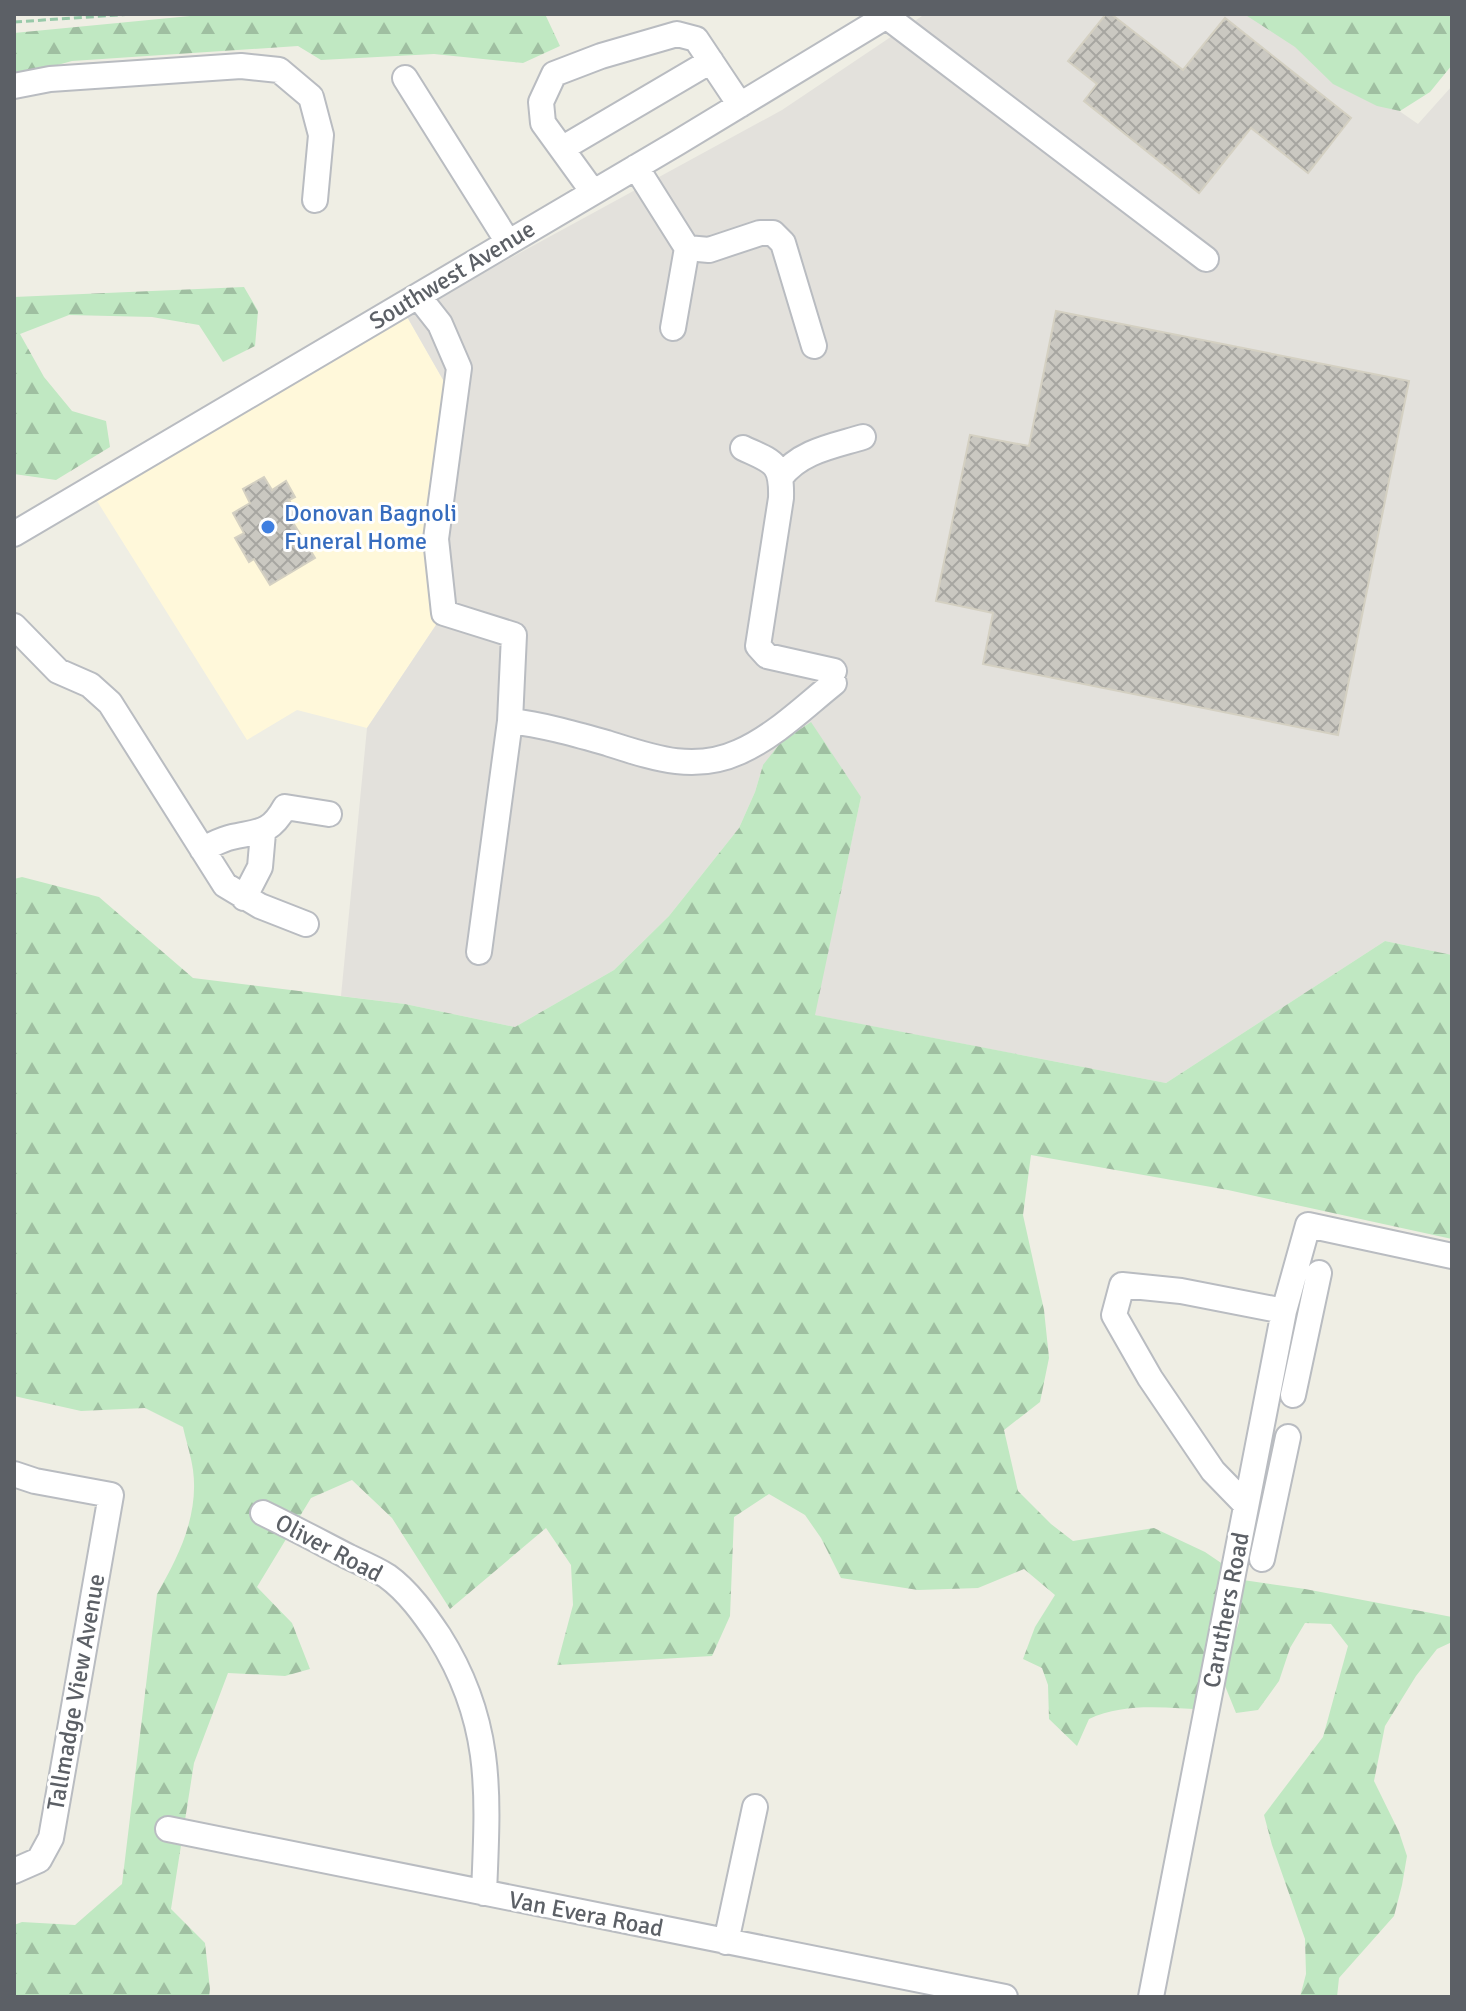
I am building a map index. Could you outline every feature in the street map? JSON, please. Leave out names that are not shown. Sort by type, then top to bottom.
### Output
[{"type":"street","name":"Southwest Avenue","points":[[14,534],[888,15]]},
{"type":"street","points":[[888,15],[1206,259]]},
{"type":"street","points":[[593,192],[543,123],[541,102],[554,74],[601,56],[677,34],[696,39],[740,105]]},
{"type":"street","points":[[563,148],[711,61]]},
{"type":"street","points":[[14,86],[50,79],[241,66],[279,70],[311,97],[315,110],[321,135],[315,200]]},
{"type":"street","points":[[405,78],[508,242]]},
{"type":"street","points":[[636,167],[687,248],[673,328]]},
{"type":"street","points":[[687,248],[709,250],[760,233],[773,233],[783,243],[814,346]]},
{"type":"street","points":[[418,296],[440,324],[459,368],[436,539],[444,613],[514,635],[510,721],[479,952]]},
{"type":"street","points":[[781,477],[791,463],[810,453],[863,437]]},
{"type":"street","points":[[510,721],[565,731],[654,758],[684,763],[709,761],[739,752],[772,733],[834,677],[767,656],[758,646],[781,498],[781,477],[773,462],[743,448]]},
{"type":"street","points":[[14,626],[58,671],[90,685],[110,703],[225,885],[244,898],[306,924]]},
{"type":"street","points":[[202,849],[230,838],[263,833],[280,818],[285,807],[329,814]]},
{"type":"street","points":[[244,898],[260,867],[263,833]]},
{"type":"street","name":"Caruthers Road","points":[[1151,1997],[1282,1322],[1308,1225],[1452,1256]]},
{"type":"street","points":[[1293,1395],[1319,1273]]},
{"type":"street","points":[[1273,1504],[1247,1502],[1213,1471],[1150,1378],[1114,1315],[1122,1285],[1181,1291],[1282,1322],[1305,1338]]},
{"type":"street","points":[[1262,1559],[1288,1437]]},
{"type":"street","name":"Tallmadge View Avenue","points":[[14,1474],[111,1495],[51,1838],[39,1860],[14,1871]]},
{"type":"street","name":"Oliver Road","points":[[263,1513],[388,1577],[407,1594],[452,1657],[467,1689],[484,1750],[487,1809],[484,1893]]},
{"type":"street","points":[[726,1942],[755,1807]]},
{"type":"street","name":"Van Evera Road","points":[[168,1829],[1005,1997]]},
{"type":"path","points":[[14,22],[133,14]]},
{"type":"shaded area","points":[[925,14],[1259,14],[1418,124],[1452,86],[1452,955],[1385,941],[1166,1083],[814,1015],[861,797],[763,765],[739,828],[669,916],[614,970],[515,1027],[405,1004],[341,996],[367,728],[444,613],[454,399],[406,315],[782,110]]},
{"type":"shaded area","points":[[406,315],[454,399],[444,613],[367,728],[297,710],[247,740],[97,501]]},
{"type":"green space","points":[[211,14],[545,14],[560,46],[523,63],[434,54],[321,60],[298,46],[72,61],[14,77],[14,33]]},
{"type":"green space","points":[[1244,14],[1452,14],[1452,65],[1430,92],[1400,111],[1377,106],[1333,84],[1295,47]]},
{"type":"green space","points":[[244,287],[258,311],[255,346],[223,362],[199,325],[152,317],[69,315],[20,334],[44,377],[72,411],[106,421],[110,447],[56,480],[14,474],[14,297]]},
{"type":"green space","points":[[811,722],[861,797],[815,1015],[1166,1083],[1385,941],[1452,955],[1452,1239],[1228,1190],[1031,1155],[1023,1215],[1044,1310],[1049,1358],[1040,1402],[1004,1430],[1018,1491],[1073,1541],[1154,1528],[1205,1552],[1233,1571],[1207,1710],[1147,1707],[1117,1710],[1089,1719],[1077,1746],[1049,1719],[1048,1685],[1042,1668],[1023,1659],[1035,1627],[1055,1595],[1024,1569],[978,1588],[918,1590],[841,1578],[821,1538],[805,1515],[769,1494],[734,1517],[730,1616],[712,1656],[557,1665],[573,1605],[571,1565],[546,1528],[450,1609],[392,1518],[352,1480],[311,1498],[257,1587],[292,1623],[310,1669],[285,1676],[228,1673],[194,1763],[171,1909],[205,1943],[209,1997],[14,1997],[14,1925],[22,1922],[75,1925],[122,1884],[157,1594],[186,1535],[194,1487],[183,1427],[145,1408],[81,1411],[14,1396],[14,879],[22,877],[99,897],[193,978],[405,1004],[515,1027],[614,970],[669,916],[739,828],[763,765],[781,742]]},
{"type":"green space","points":[[1243,1580],[1452,1617],[1452,1642],[1437,1649],[1385,1726],[1374,1781],[1407,1856],[1402,1885],[1394,1916],[1339,1978],[1337,1997],[1300,1997],[1306,1974],[1305,1939],[1264,1815],[1323,1737],[1348,1646],[1331,1624],[1305,1623],[1290,1648],[1279,1681],[1258,1710],[1236,1713],[1221,1676],[1239,1622]]},
{"type":"building","points":[[1106,14],[1111,14],[1183,70],[1225,18],[1351,118],[1308,173],[1251,128],[1199,193],[1084,101],[1097,84],[1068,61]]},
{"type":"building","points":[[1056,311],[1409,381],[1338,735],[983,664],[993,613],[936,601],[970,435],[1029,446]]},
{"type":"building","name":"Donovan Bagnoli Funeral Home","points":[[264,477],[272,490],[286,481],[295,497],[289,500],[299,516],[292,521],[315,558],[270,585],[254,559],[249,562],[235,538],[244,533],[233,513],[250,503],[243,489]]},
{"type":"place","name":"Donovan Bagnoli Funeral Home","points":[[268,527]]}]
